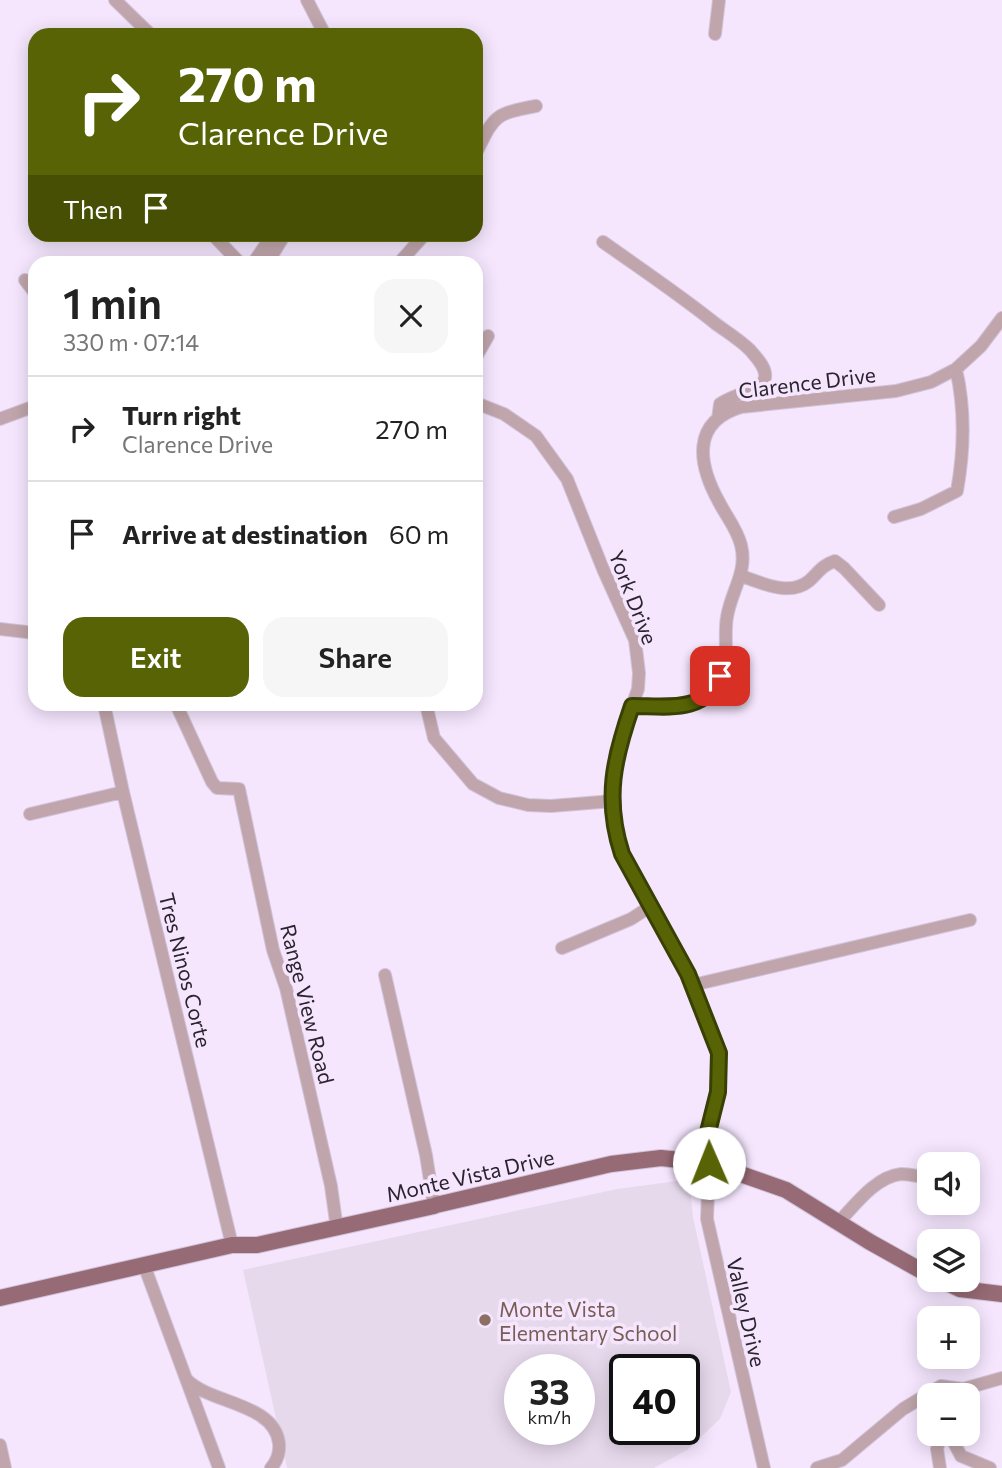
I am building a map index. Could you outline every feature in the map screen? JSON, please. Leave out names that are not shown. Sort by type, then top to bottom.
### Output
[{"type":"main road","name":"Monte Vista Drive","points":[[0,1298],[232,1245],[257,1245],[337,1228],[611,1164],[661,1157],[709,1163],[786,1190],[917,1268]]},
{"type":"main road","points":[[980,1291],[1002,1294]]},
{"type":"street","points":[[115,0],[144,28]]},
{"type":"street","points":[[307,0],[321,28]]},
{"type":"street","points":[[715,34],[719,0]]},
{"type":"street","points":[[483,138],[490,124],[504,112],[536,106]]},
{"type":"street","points":[[219,242],[231,256]]},
{"type":"street","points":[[405,256],[418,242]]},
{"type":"street","points":[[603,242],[750,349],[761,364],[765,371],[765,379],[761,385],[720,404],[718,418]]},
{"type":"street","points":[[25,280],[28,284]]},
{"type":"street","name":"Clarence Drive","points":[[632,706],[689,706],[708,696],[716,688],[725,664],[727,617],[743,568],[737,533],[717,499],[703,462],[701,443],[710,425],[727,411],[741,407],[896,391],[931,382],[956,369],[981,346],[1002,318]]},
{"type":"street","points":[[483,345],[488,336]]},
{"type":"street","points":[[894,517],[921,509],[957,491],[962,440],[962,393],[956,369]]},
{"type":"street","name":"York Drive","points":[[483,406],[504,414],[536,436],[567,479],[635,640],[638,689],[617,751],[613,776],[616,835],[622,854],[693,985],[719,1053],[718,1092],[706,1140],[709,1163]]},
{"type":"street","points":[[0,419],[28,409]]},
{"type":"street","points":[[741,576],[791,590],[800,587],[824,564],[835,561],[879,605]]},
{"type":"street","points":[[0,629],[28,632]]},
{"type":"street","name":"Tres Ninos Corte","points":[[106,711],[232,1245]]},
{"type":"street","name":"Range View Road","points":[[179,711],[212,782],[217,788],[239,789],[273,950],[286,988],[331,1186],[337,1228]]},
{"type":"street","points":[[428,711],[435,737],[473,784],[499,798],[528,805],[551,806],[613,801]]},
{"type":"street","points":[[30,814],[123,792]]},
{"type":"street","points":[[562,948],[631,919],[651,906]]},
{"type":"street","points":[[693,985],[970,920]]},
{"type":"street","points":[[385,975],[435,1205]]},
{"type":"street","name":"Valley Drive","points":[[709,1163],[707,1219],[764,1468]]},
{"type":"street","points":[[838,1223],[885,1179],[902,1174],[917,1176]]},
{"type":"street","points":[[144,1265],[219,1468]]},
{"type":"street","points":[[185,1377],[193,1386],[267,1420],[276,1430],[279,1442],[279,1450],[271,1468]]},
{"type":"street","points":[[980,1384],[1002,1378]]},
{"type":"street","points":[[817,1468],[842,1460],[903,1409],[917,1402]]},
{"type":"street","points":[[0,1445],[5,1468]]},
{"type":"street","points":[[938,1446],[940,1468]]},
{"type":"street","points":[[956,1446],[961,1456],[990,1468]]},
{"type":"shaded area","name":"Monte Vista Elementary School","points":[[677,1181],[690,1188],[693,1217],[731,1392],[720,1419],[700,1438],[700,1354],[609,1354],[609,1445],[692,1445],[654,1468],[287,1468],[243,1270],[617,1189]]},
{"type":"place","name":"Monte Vista Elementary School","points":[[485,1320]]},
{"type":"route","points":[[709,1163],[706,1140],[718,1092],[719,1053],[688,974],[622,854],[616,835],[613,776],[617,751],[632,706],[689,706],[708,696],[716,688],[720,676]]}]
